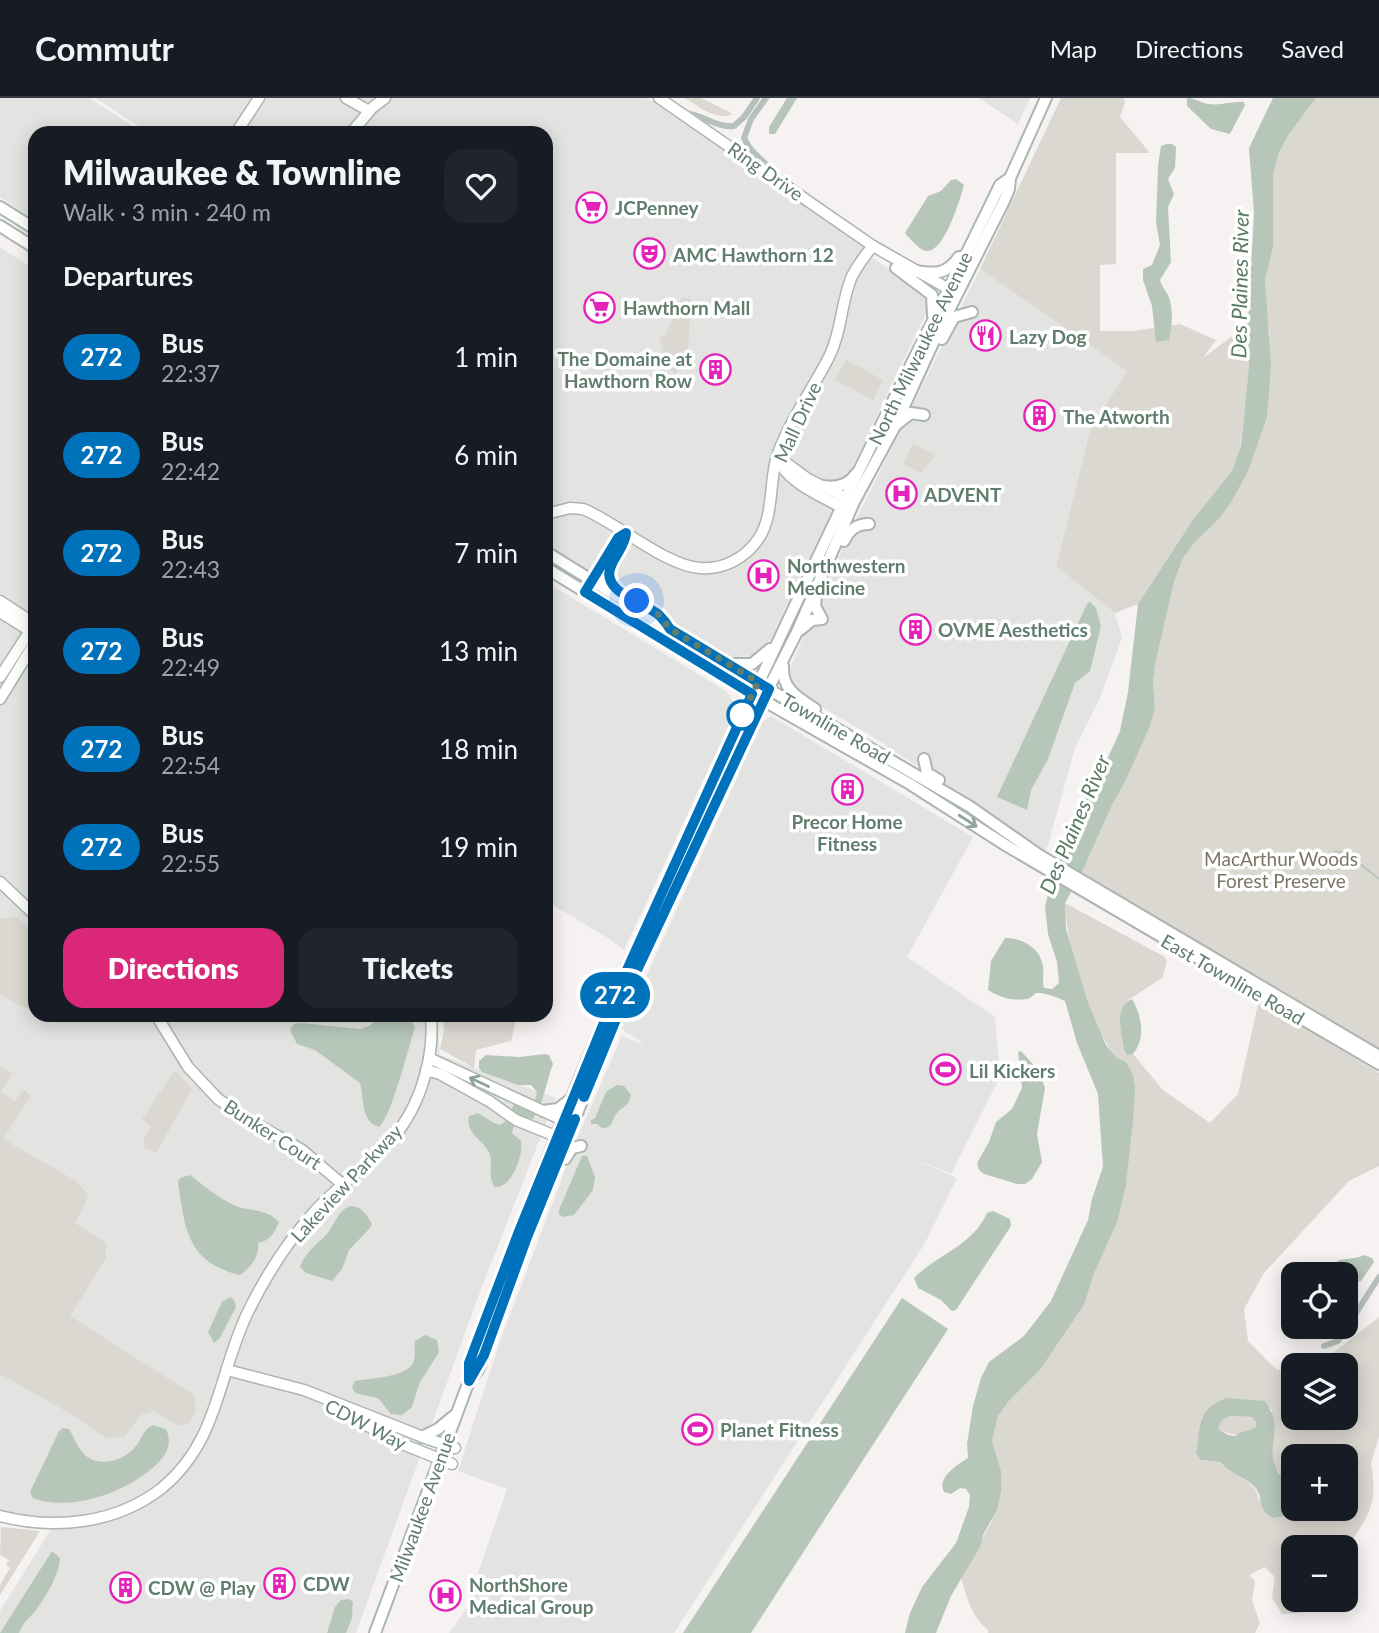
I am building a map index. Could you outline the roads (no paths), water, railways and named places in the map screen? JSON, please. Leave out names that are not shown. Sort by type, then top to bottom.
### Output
[{"type":"main road","name":"North Milwaukee Avenue","points":[[847,502],[862,466],[1004,201],[1010,178],[1046,98]]},
{"type":"main road","name":"North Milwaukee Avenue","points":[[952,294],[977,232],[1000,185],[1010,178]]},
{"type":"main road","points":[[0,207],[28,225]]},
{"type":"main road","points":[[0,226],[28,244]]},
{"type":"main road","points":[[915,271],[942,273],[953,265],[977,232]]},
{"type":"main road","points":[[896,268],[932,296],[932,319],[925,348],[940,344],[954,317],[972,312]]},
{"type":"main road","name":"North Milwaukee Avenue","points":[[835,522],[894,426],[914,386],[925,348]]},
{"type":"main road","points":[[894,426],[911,413],[925,415],[916,407],[914,386]]},
{"type":"main road","points":[[823,485],[837,488],[853,479],[862,466]]},
{"type":"main road","name":"Milwaukee Avenue","points":[[569,1123],[574,1096],[612,1003],[761,694],[784,660],[824,569],[847,502]]},
{"type":"main road","name":"Milwaukee Avenue","points":[[469,1381],[469,1363],[562,1139],[753,719],[761,694],[758,682],[835,522]]},
{"type":"main road","points":[[824,569],[835,560],[848,532],[856,526],[869,524]]},
{"type":"main road","points":[[553,556],[758,682]]},
{"type":"main road","name":"Townline Road","points":[[553,572],[761,694],[903,766],[990,819],[1038,859]]},
{"type":"main road","points":[[797,632],[812,620],[822,619],[815,606],[816,589]]},
{"type":"main road","points":[[724,663],[752,664],[768,653],[798,597]]},
{"type":"main road","points":[[784,660],[782,679],[788,688],[811,707],[893,754],[903,766]]},
{"type":"main road","name":"Townline Road","points":[[761,694],[782,711],[1088,889]]},
{"type":"main road","points":[[753,719],[772,710],[782,711]]},
{"type":"main road","points":[[924,759],[927,773],[984,810],[990,819]]},
{"type":"main road","name":"East Townline Road","points":[[1088,889],[1379,1056]]},
{"type":"main road","name":"East Townline Road","points":[[1088,889],[1379,1065]]},
{"type":"main road","points":[[542,1110],[558,1109],[574,1096]]},
{"type":"main road","name":"Milwaukee Avenue","points":[[375,1633],[440,1459],[450,1446],[457,1414],[469,1381],[484,1355],[562,1139]]},
{"type":"main road","points":[[533,1221],[550,1195],[569,1150],[581,1146]]},
{"type":"main road","points":[[422,1437],[438,1429],[457,1414]]},
{"type":"street","points":[[241,126],[259,98]]},
{"type":"street","points":[[346,98],[357,101],[369,111]]},
{"type":"street","points":[[357,126],[385,98]]},
{"type":"street","name":"Ring Drive","points":[[659,98],[873,246],[952,294]]},
{"type":"street","points":[[681,113],[704,118],[719,126],[734,126],[757,98]]},
{"type":"street","points":[[765,99],[751,119],[744,138],[751,150],[780,180]]},
{"type":"street","name":"Ring Drive","points":[[873,246],[896,268],[952,294]]},
{"type":"street","name":"Mall Drive","points":[[553,512],[570,508],[583,509],[682,564],[701,568],[726,565],[742,556],[760,537],[766,519],[777,456],[839,333],[851,278],[860,261],[873,246]]},
{"type":"street","points":[[777,456],[781,468],[797,481],[847,502]]},
{"type":"street","points":[[777,456],[808,479],[823,485],[847,502]]},
{"type":"street","points":[[771,488],[781,481],[797,481]]},
{"type":"street","points":[[596,582],[614,544],[626,533]]},
{"type":"street","points":[[596,582],[610,568],[625,542],[626,533]]},
{"type":"street","points":[[574,569],[595,568],[608,547],[614,544]]},
{"type":"street","points":[[610,568],[608,578],[614,587],[659,615],[670,629]]},
{"type":"street","points":[[0,601],[28,622]]},
{"type":"street","points":[[0,612],[28,624]]},
{"type":"street","points":[[0,677],[28,636]]},
{"type":"street","points":[[0,699],[28,653]]},
{"type":"street","points":[[0,882],[28,908]]},
{"type":"street","name":"Bunker Court","points":[[160,1022],[188,1067],[218,1099],[302,1150],[342,1184]]},
{"type":"street","name":"Lakeview Parkway","points":[[0,1516],[38,1522],[84,1521],[115,1514],[151,1496],[181,1470],[200,1443],[215,1412],[245,1318],[278,1259],[313,1214],[342,1184],[386,1146],[418,1097],[429,1058],[431,1022]]},
{"type":"street","points":[[429,1058],[569,1123]]},
{"type":"street","points":[[426,1070],[440,1074],[489,1101],[520,1122],[562,1139]]},
{"type":"street","points":[[1324,1346],[1338,1341],[1379,1277]]},
{"type":"street","name":"CDW Way","points":[[227,1370],[282,1383],[450,1446]]},
{"type":"street","name":"CDW Way","points":[[282,1383],[284,1388],[320,1401],[400,1443],[452,1464]]},
{"type":"water","points":[[787,98],[797,98],[775,134],[769,134],[769,127]]},
{"type":"water","points":[[1187,98],[1209,104],[1244,102],[1245,105],[1230,134],[1211,129],[1187,106]]},
{"type":"water","name":"Des Plaines River","points":[[1273,98],[1316,98],[1289,134],[1279,153],[1273,174],[1273,248],[1265,280],[1271,365],[1267,417],[1248,471],[1230,504],[1183,558],[1174,582],[1155,665],[1155,707],[1150,726],[1065,903],[1066,929],[1088,1003],[1106,1045],[1117,1058],[1126,1062],[1133,1075],[1133,1120],[1126,1185],[1117,1222],[1095,1271],[1084,1305],[1040,1370],[998,1416],[992,1441],[1001,1471],[1001,1491],[997,1510],[983,1535],[980,1547],[951,1596],[936,1633],[905,1633],[910,1613],[922,1587],[956,1543],[969,1507],[970,1495],[966,1489],[960,1488],[951,1494],[944,1492],[943,1481],[949,1472],[968,1458],[967,1444],[973,1406],[981,1378],[989,1362],[1024,1336],[1051,1301],[1088,1220],[1103,1167],[1098,1094],[1077,1043],[1065,1001],[1040,993],[1028,999],[1017,1000],[993,993],[988,990],[991,961],[1005,938],[1017,940],[1029,945],[1041,959],[1044,988],[1052,989],[1059,983],[1045,906],[1063,838],[1101,773],[1120,731],[1128,692],[1138,604],[1194,518],[1232,471],[1241,446],[1249,366],[1248,320],[1254,213],[1249,148]]},
{"type":"water","points":[[1167,144],[1176,147],[1175,168],[1168,179],[1174,194],[1168,207],[1171,262],[1160,280],[1170,300],[1172,323],[1169,340],[1156,342],[1152,306],[1143,280],[1143,269],[1152,265],[1160,245],[1156,223],[1158,166],[1161,146]]},
{"type":"water","points":[[956,179],[964,185],[950,224],[939,244],[933,250],[926,251],[905,233],[928,196],[941,191],[951,180]]},
{"type":"water","points":[[1090,602],[1096,608],[1101,626],[1090,671],[1075,683],[1048,759],[1031,790],[1027,810],[997,797]]},
{"type":"water","points":[[1132,999],[1140,1020],[1141,1034],[1133,1054],[1127,1055],[1120,1021],[1122,1008]]},
{"type":"water","points":[[374,1022],[412,1022],[415,1027],[389,1110],[379,1127],[366,1115],[360,1083],[315,1050],[297,1044],[290,1030],[294,1024],[301,1023],[360,1029]]},
{"type":"water","points":[[1021,1051],[1039,1071],[1045,1088],[1037,1134],[1042,1162],[1032,1179],[1025,1184],[1017,1184],[984,1174],[977,1163],[996,1122],[1012,1109],[1022,1088],[1018,1052]]},
{"type":"water","points":[[486,1055],[520,1057],[549,1055],[553,1064],[540,1106],[533,1119],[522,1117],[514,1125],[512,1133],[521,1141],[518,1162],[506,1183],[495,1187],[491,1179],[490,1155],[470,1128],[469,1116],[478,1113],[501,1125],[514,1104],[529,1111],[537,1092],[531,1085],[518,1085],[482,1072],[479,1061]]},
{"type":"water","points":[[617,1085],[624,1086],[631,1095],[629,1101],[617,1113],[609,1127],[602,1128],[591,1124],[606,1092]]},
{"type":"water","points":[[582,1156],[587,1156],[595,1177],[593,1190],[574,1215],[563,1217],[559,1210]]},
{"type":"water","points":[[190,1175],[226,1201],[238,1207],[268,1214],[279,1222],[271,1236],[258,1243],[254,1261],[240,1275],[209,1261],[198,1252],[191,1241],[178,1182],[180,1178]]},
{"type":"water","points":[[350,1206],[364,1212],[372,1224],[370,1228],[349,1250],[342,1269],[332,1281],[306,1273],[300,1267],[305,1258],[342,1211]]},
{"type":"water","points":[[993,1211],[1010,1219],[1011,1226],[956,1310],[952,1311],[941,1300],[918,1288],[914,1278],[964,1242],[981,1224],[987,1213]]},
{"type":"water","points":[[1364,1255],[1372,1258],[1374,1262],[1358,1282],[1358,1262],[1337,1262]]},
{"type":"water","points":[[230,1297],[236,1307],[220,1338],[214,1343],[208,1332],[222,1302]]},
{"type":"water","points":[[902,1298],[948,1329],[751,1633],[683,1633]]},
{"type":"water","points":[[425,1335],[437,1340],[439,1352],[419,1384],[412,1407],[402,1415],[391,1414],[378,1398],[355,1393],[352,1387],[355,1381],[395,1374],[409,1368],[414,1361],[415,1341]]},
{"type":"water","points":[[1226,1398],[1265,1401],[1275,1428],[1273,1458],[1281,1474],[1281,1516],[1273,1518],[1268,1514],[1262,1507],[1254,1486],[1221,1462],[1200,1460],[1196,1453],[1204,1413]],"holes":[[[1231,1416],[1252,1417],[1256,1427],[1235,1436],[1218,1429],[1222,1420]]]},
{"type":"water","points":[[153,1425],[166,1429],[169,1438],[167,1451],[158,1463],[132,1482],[100,1497],[82,1501],[48,1502],[33,1498],[30,1492],[59,1431],[63,1428],[69,1429],[83,1453],[103,1462],[125,1456]]},
{"type":"water","points":[[52,1551],[60,1558],[59,1564],[44,1599],[19,1633],[0,1633]]},
{"type":"water","points":[[349,1599],[353,1602],[352,1618],[346,1633],[327,1633],[335,1607],[341,1600]]},
{"type":"waterway","points":[[1313,870],[1317,862],[1336,851],[1348,854],[1379,879]]},
{"type":"place","name":"JCPenney","points":[[592,207]]},
{"type":"place","name":"AMC Hawthorn 12","points":[[650,254]]},
{"type":"place","name":"Hawthorn Mall","points":[[600,307]]},
{"type":"place","name":"Lazy Dog","points":[[986,336]]},
{"type":"place","name":"The Domaine at Hawthorn Row","points":[[715,369]]},
{"type":"place","name":"The Atworth","points":[[1040,416]]},
{"type":"place","name":"ADVENT","points":[[901,494]]},
{"type":"place","name":"Northwestern Medicine","points":[[764,576]]},
{"type":"place","name":"OVME Aesthetics","points":[[915,629]]},
{"type":"place","name":"Precor Home Fitness","points":[[847,790]]},
{"type":"place","name":"Lil Kickers","points":[[946,1070]]},
{"type":"place","name":"Planet Fitness","points":[[697,1429]]},
{"type":"place","name":"CDW","points":[[280,1583]]},
{"type":"place","name":"CDW @ Play","points":[[125,1587]]},
{"type":"place","name":"NorthShore Medical Group","points":[[446,1595]]},
{"type":"park label","name":"MacArthur Woods Forest Preserve","points":[[1281,869]]}]
